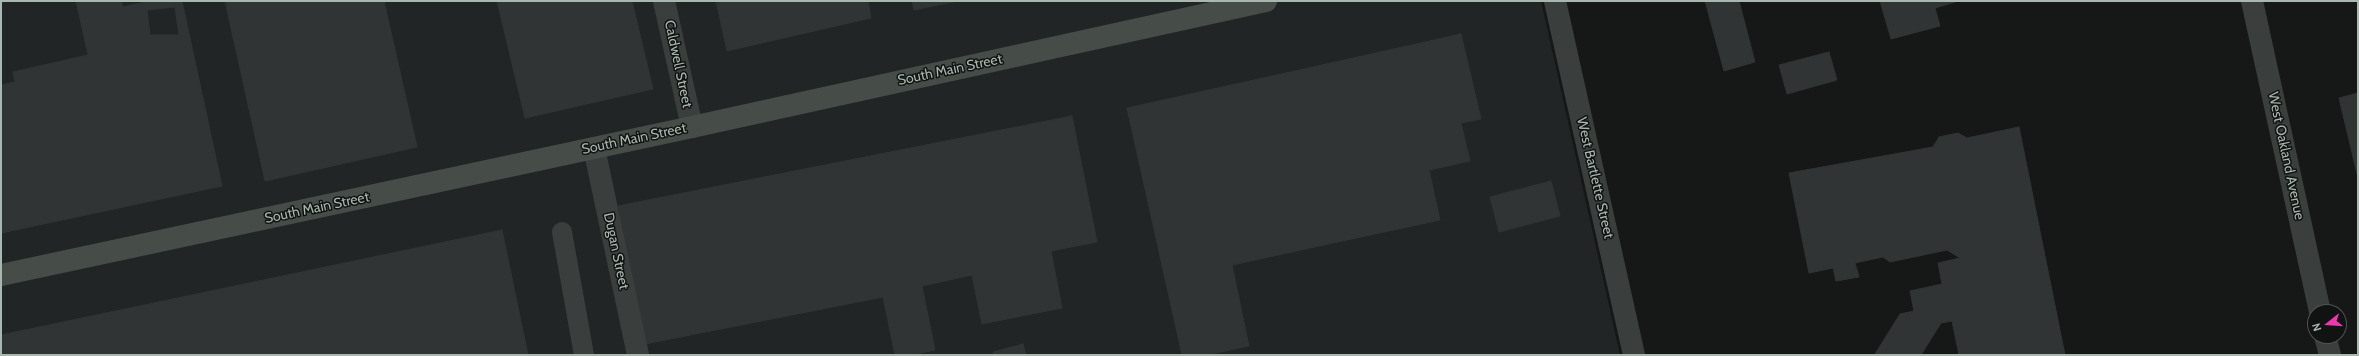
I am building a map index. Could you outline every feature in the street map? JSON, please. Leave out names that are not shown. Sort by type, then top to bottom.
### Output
[{"type":"main road","name":"South Main Street","points":[[1,275],[692,127],[1266,1]]},
{"type":"street","name":"Caldwell Street","points":[[664,1],[692,127]]},
{"type":"street","name":"West Bartlette Street","points":[[1555,1],[1634,355]]},
{"type":"street","name":"West Oakland Avenue","points":[[2252,1],[2318,304]]},
{"type":"street","name":"Dugan Street","points":[[594,148],[638,355]]},
{"type":"street","points":[[2327,344],[2330,355]]},
{"type":"lane","points":[[562,232],[584,355]]},
{"type":"shaded area","points":[[1,1],[1541,1],[1620,355],[1,355]]},
{"type":"building","points":[[76,1],[121,1],[123,7],[150,1],[182,1],[222,186],[1,233],[1,85],[15,82],[13,72],[88,55]]},
{"type":"building","points":[[225,1],[384,1],[417,147],[265,181]]},
{"type":"building","points":[[497,1],[632,1],[653,89],[525,118]]},
{"type":"building","points":[[716,1],[868,1],[871,18],[727,51]]},
{"type":"building","points":[[912,1],[957,1],[914,10]]},
{"type":"building","points":[[1705,1],[1739,1],[1755,62],[1724,71]]},
{"type":"building","points":[[1880,1],[1955,2],[1935,8],[1940,26],[1891,39]]},
{"type":"building","points":[[175,7],[179,35],[150,35],[147,10]]},
{"type":"building","points":[[1461,34],[1481,119],[1461,123],[1470,161],[1429,170],[1440,220],[1333,243],[1295,71]]},
{"type":"building","points":[[1829,52],[1837,80],[1787,94],[1779,65]]},
{"type":"building","points":[[1295,71],[1333,243],[1232,265],[1249,346],[1207,355],[1182,355],[1127,108]]},
{"type":"building","points":[[2358,93],[2358,178],[2339,98]]},
{"type":"building","points":[[1072,116],[1097,242],[1051,251],[1062,308],[982,324],[972,275],[922,286],[935,350],[912,355],[895,355],[883,297],[645,344],[618,206]]},
{"type":"building","points":[[2019,127],[2065,355],[1959,355],[1952,321],[1941,323],[1921,355],[1875,354],[1900,314],[1914,311],[1910,291],[1942,284],[1938,263],[1960,258],[1947,250],[1890,262],[1883,257],[1855,263],[1859,277],[1836,281],[1833,268],[1809,273],[1789,173],[1933,147],[1939,137],[1958,133],[1967,138]]},
{"type":"building","points":[[1551,181],[1560,216],[1499,232],[1490,197]]},
{"type":"building","points":[[502,230],[528,355],[30,355],[25,330]]},
{"type":"building","points":[[25,330],[30,355],[1,355],[1,335]]},
{"type":"building","points":[[1023,344],[1026,355],[994,355],[993,352]]}]
